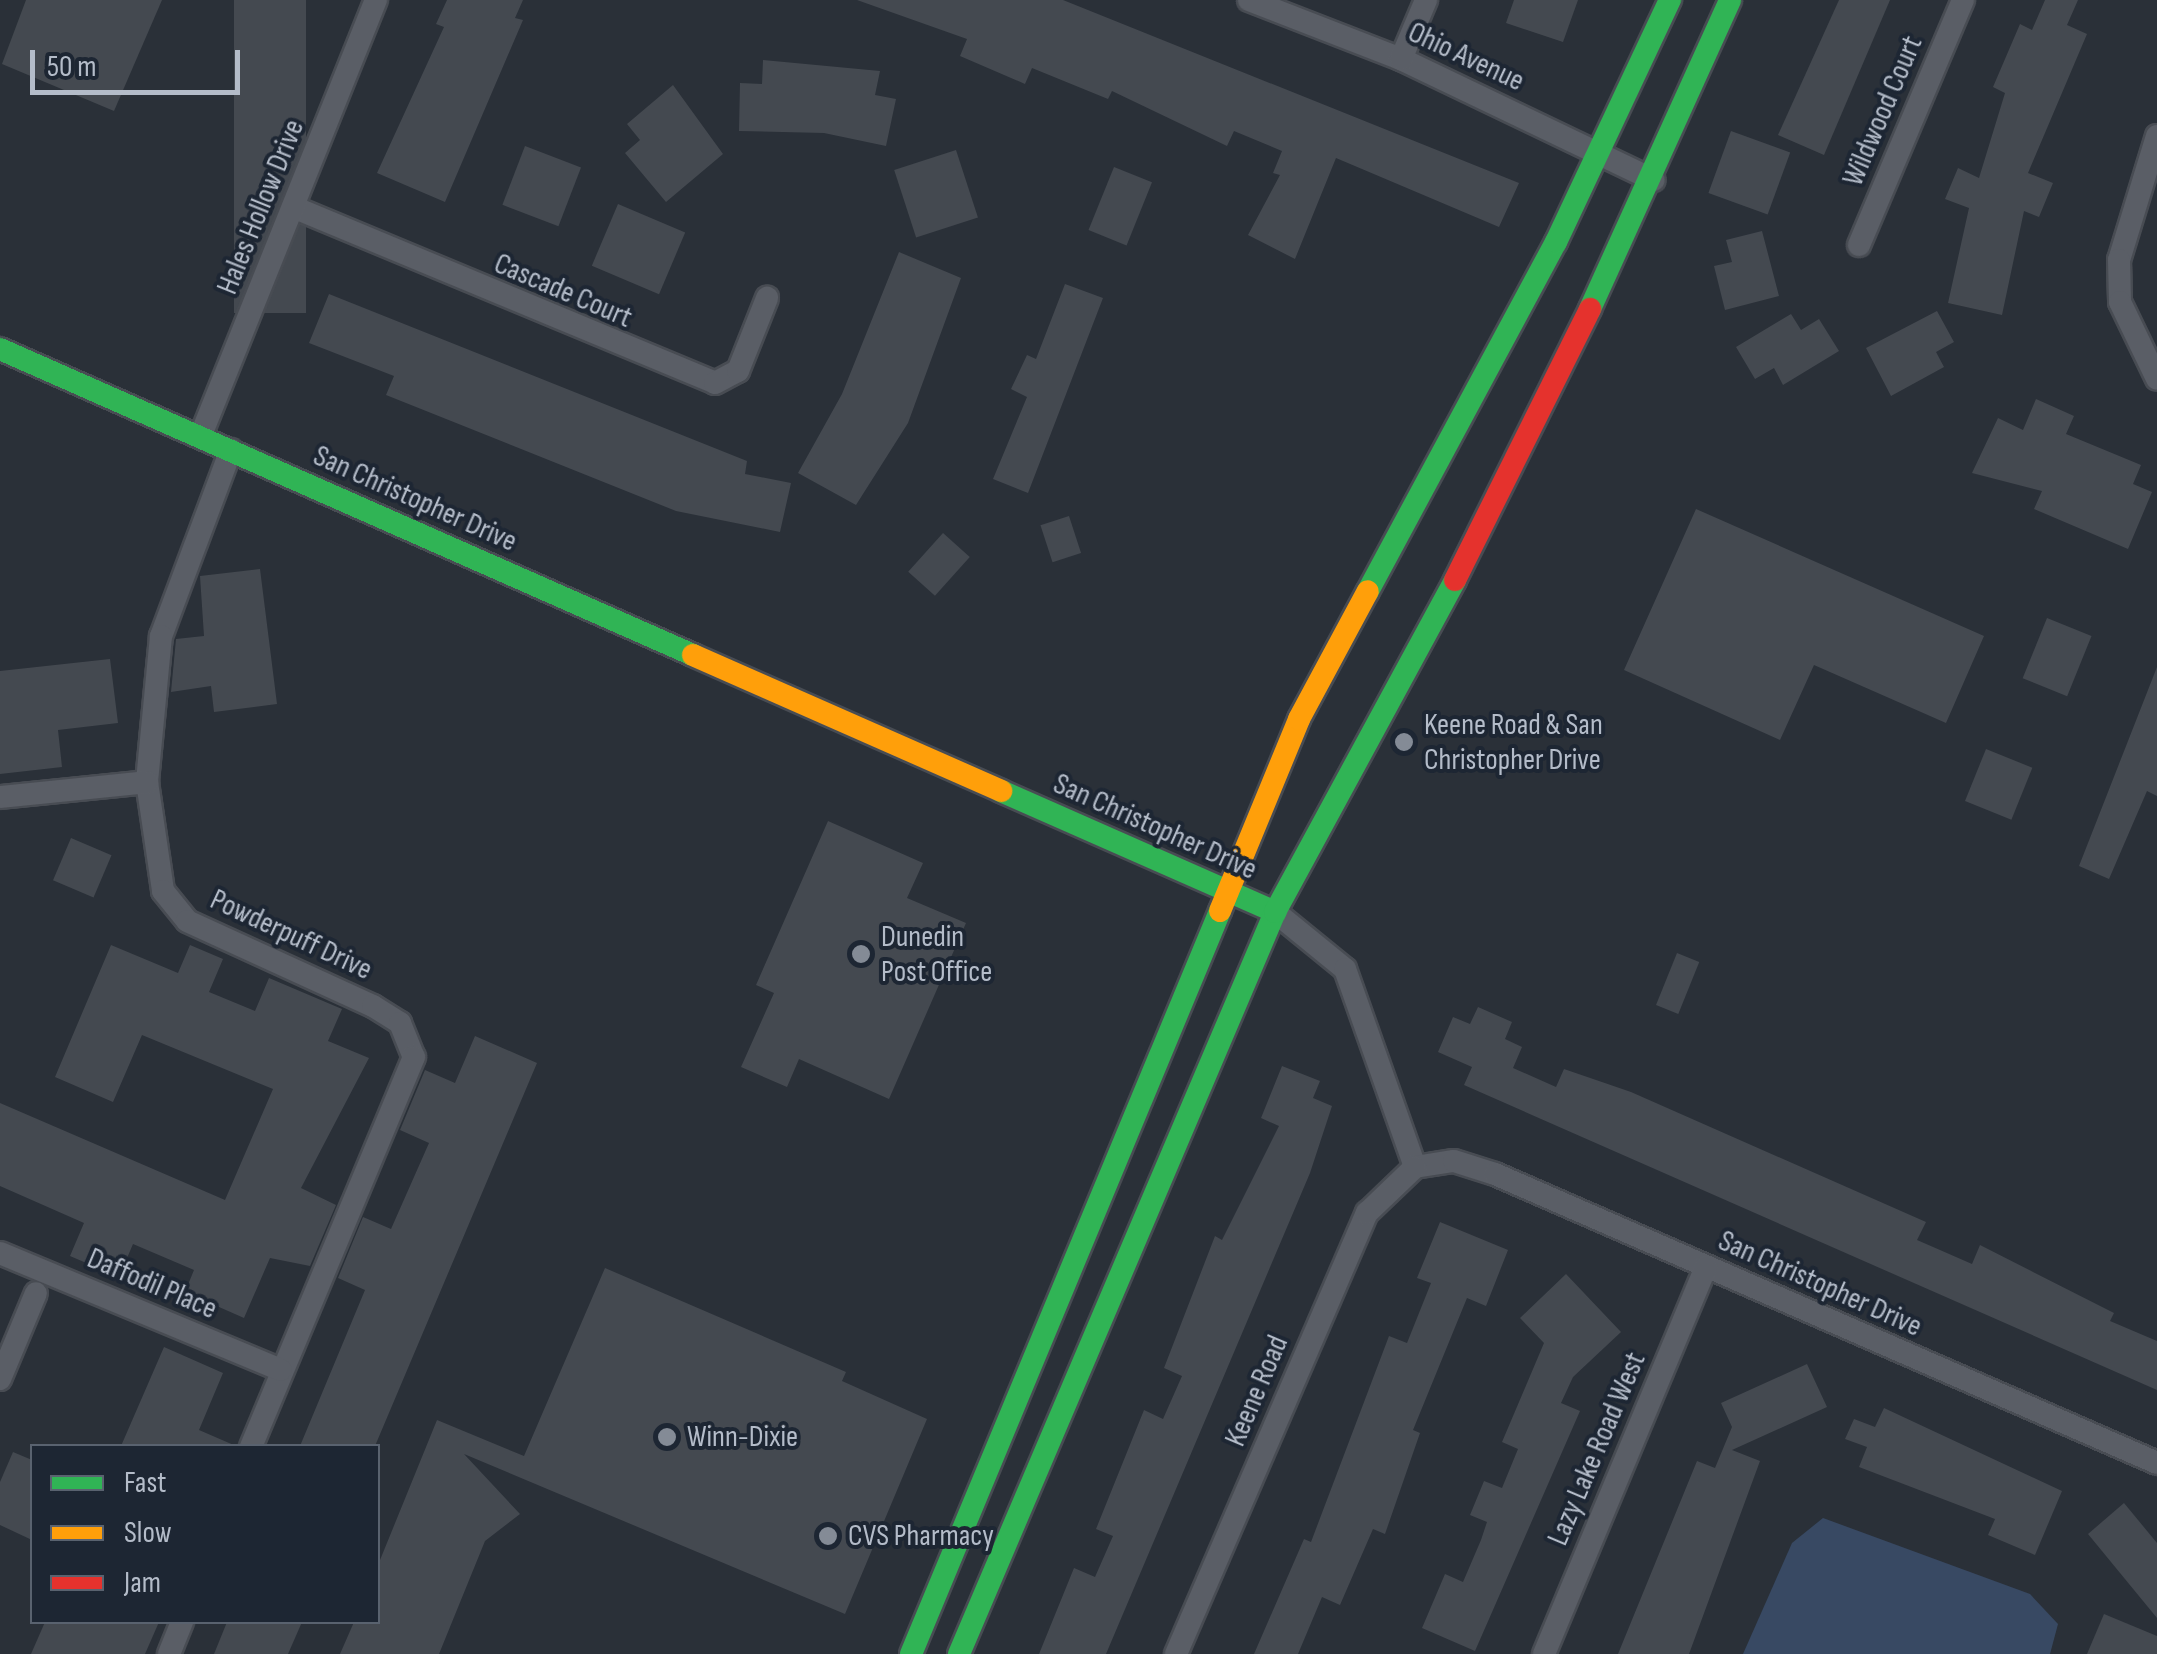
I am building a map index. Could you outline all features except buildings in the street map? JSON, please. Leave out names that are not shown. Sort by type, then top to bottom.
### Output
[{"type":"main road","points":[[911,1654],[1226,890],[1350,612],[1599,153],[1670,0]]},
{"type":"main road","points":[[958,1654],[1275,912],[1528,448],[1654,180],[1730,0]]},
{"type":"main road","name":"San Christopher Drive","points":[[0,349],[1275,912]]},
{"type":"street","name":"Hales Hollow Drive","points":[[201,436],[376,0]]},
{"type":"street","name":"Ohio Avenue","points":[[1248,0],[1400,59],[1654,180]]},
{"type":"street","points":[[1400,59],[1426,0]]},
{"type":"street","name":"Wildwood Court","points":[[1859,245],[1962,0]]},
{"type":"street","points":[[2157,136],[2119,260],[2120,302],[2157,379]]},
{"type":"street","name":"Cascade Court","points":[[294,208],[715,383],[738,371],[767,298]]},
{"type":"street","name":"Powderpuff Drive","points":[[230,450],[161,636],[146,782],[162,891],[188,920],[373,1006],[400,1024],[414,1058],[252,1444]]},
{"type":"street","points":[[0,797],[146,782]]},
{"type":"street","name":"San Christopher Drive","points":[[1275,912],[1345,970],[1414,1168],[1454,1161],[1495,1174],[2157,1463]]},
{"type":"street","name":"Keene Road","points":[[1176,1654],[1367,1213],[1414,1168]]},
{"type":"street","name":"Daffodil Place","points":[[0,1253],[281,1370]]},
{"type":"street","name":"Lazy Lake Road West","points":[[1544,1654],[1706,1267]]},
{"type":"street","points":[[0,1380],[36,1293]]},
{"type":"street","points":[[168,1654],[181,1624]]},
{"type":"water","points":[[1823,1518],[2030,1594],[2058,1624],[2050,1654],[1743,1654],[1792,1543]]},
{"type":"traffic: fast","points":[[1368,591],[1556,242],[1670,0]]},
{"type":"traffic: fast","points":[[1590,309],[1730,0]]},
{"type":"traffic: fast","points":[[0,349],[693,655]]},
{"type":"traffic: fast","points":[[959,1654],[1275,912],[1455,580]]},
{"type":"traffic: fast","points":[[1001,791],[1275,912]]},
{"type":"traffic: fast","points":[[911,1654],[1220,911]]},
{"type":"traffic: slow","points":[[1220,911],[1299,719],[1368,591]]},
{"type":"traffic: slow","points":[[693,655],[1001,791]]},
{"type":"traffic: jam","points":[[1455,580],[1590,309]]},
{"type":"place","name":"Keene Road & San Christopher Drive","points":[[1404,742]]},
{"type":"place","name":"Dunedin Post Office","points":[[861,954]]},
{"type":"place","name":"Winn-Dixie","points":[[667,1437]]},
{"type":"place","name":"CVS Pharmacy","points":[[828,1536]]}]
